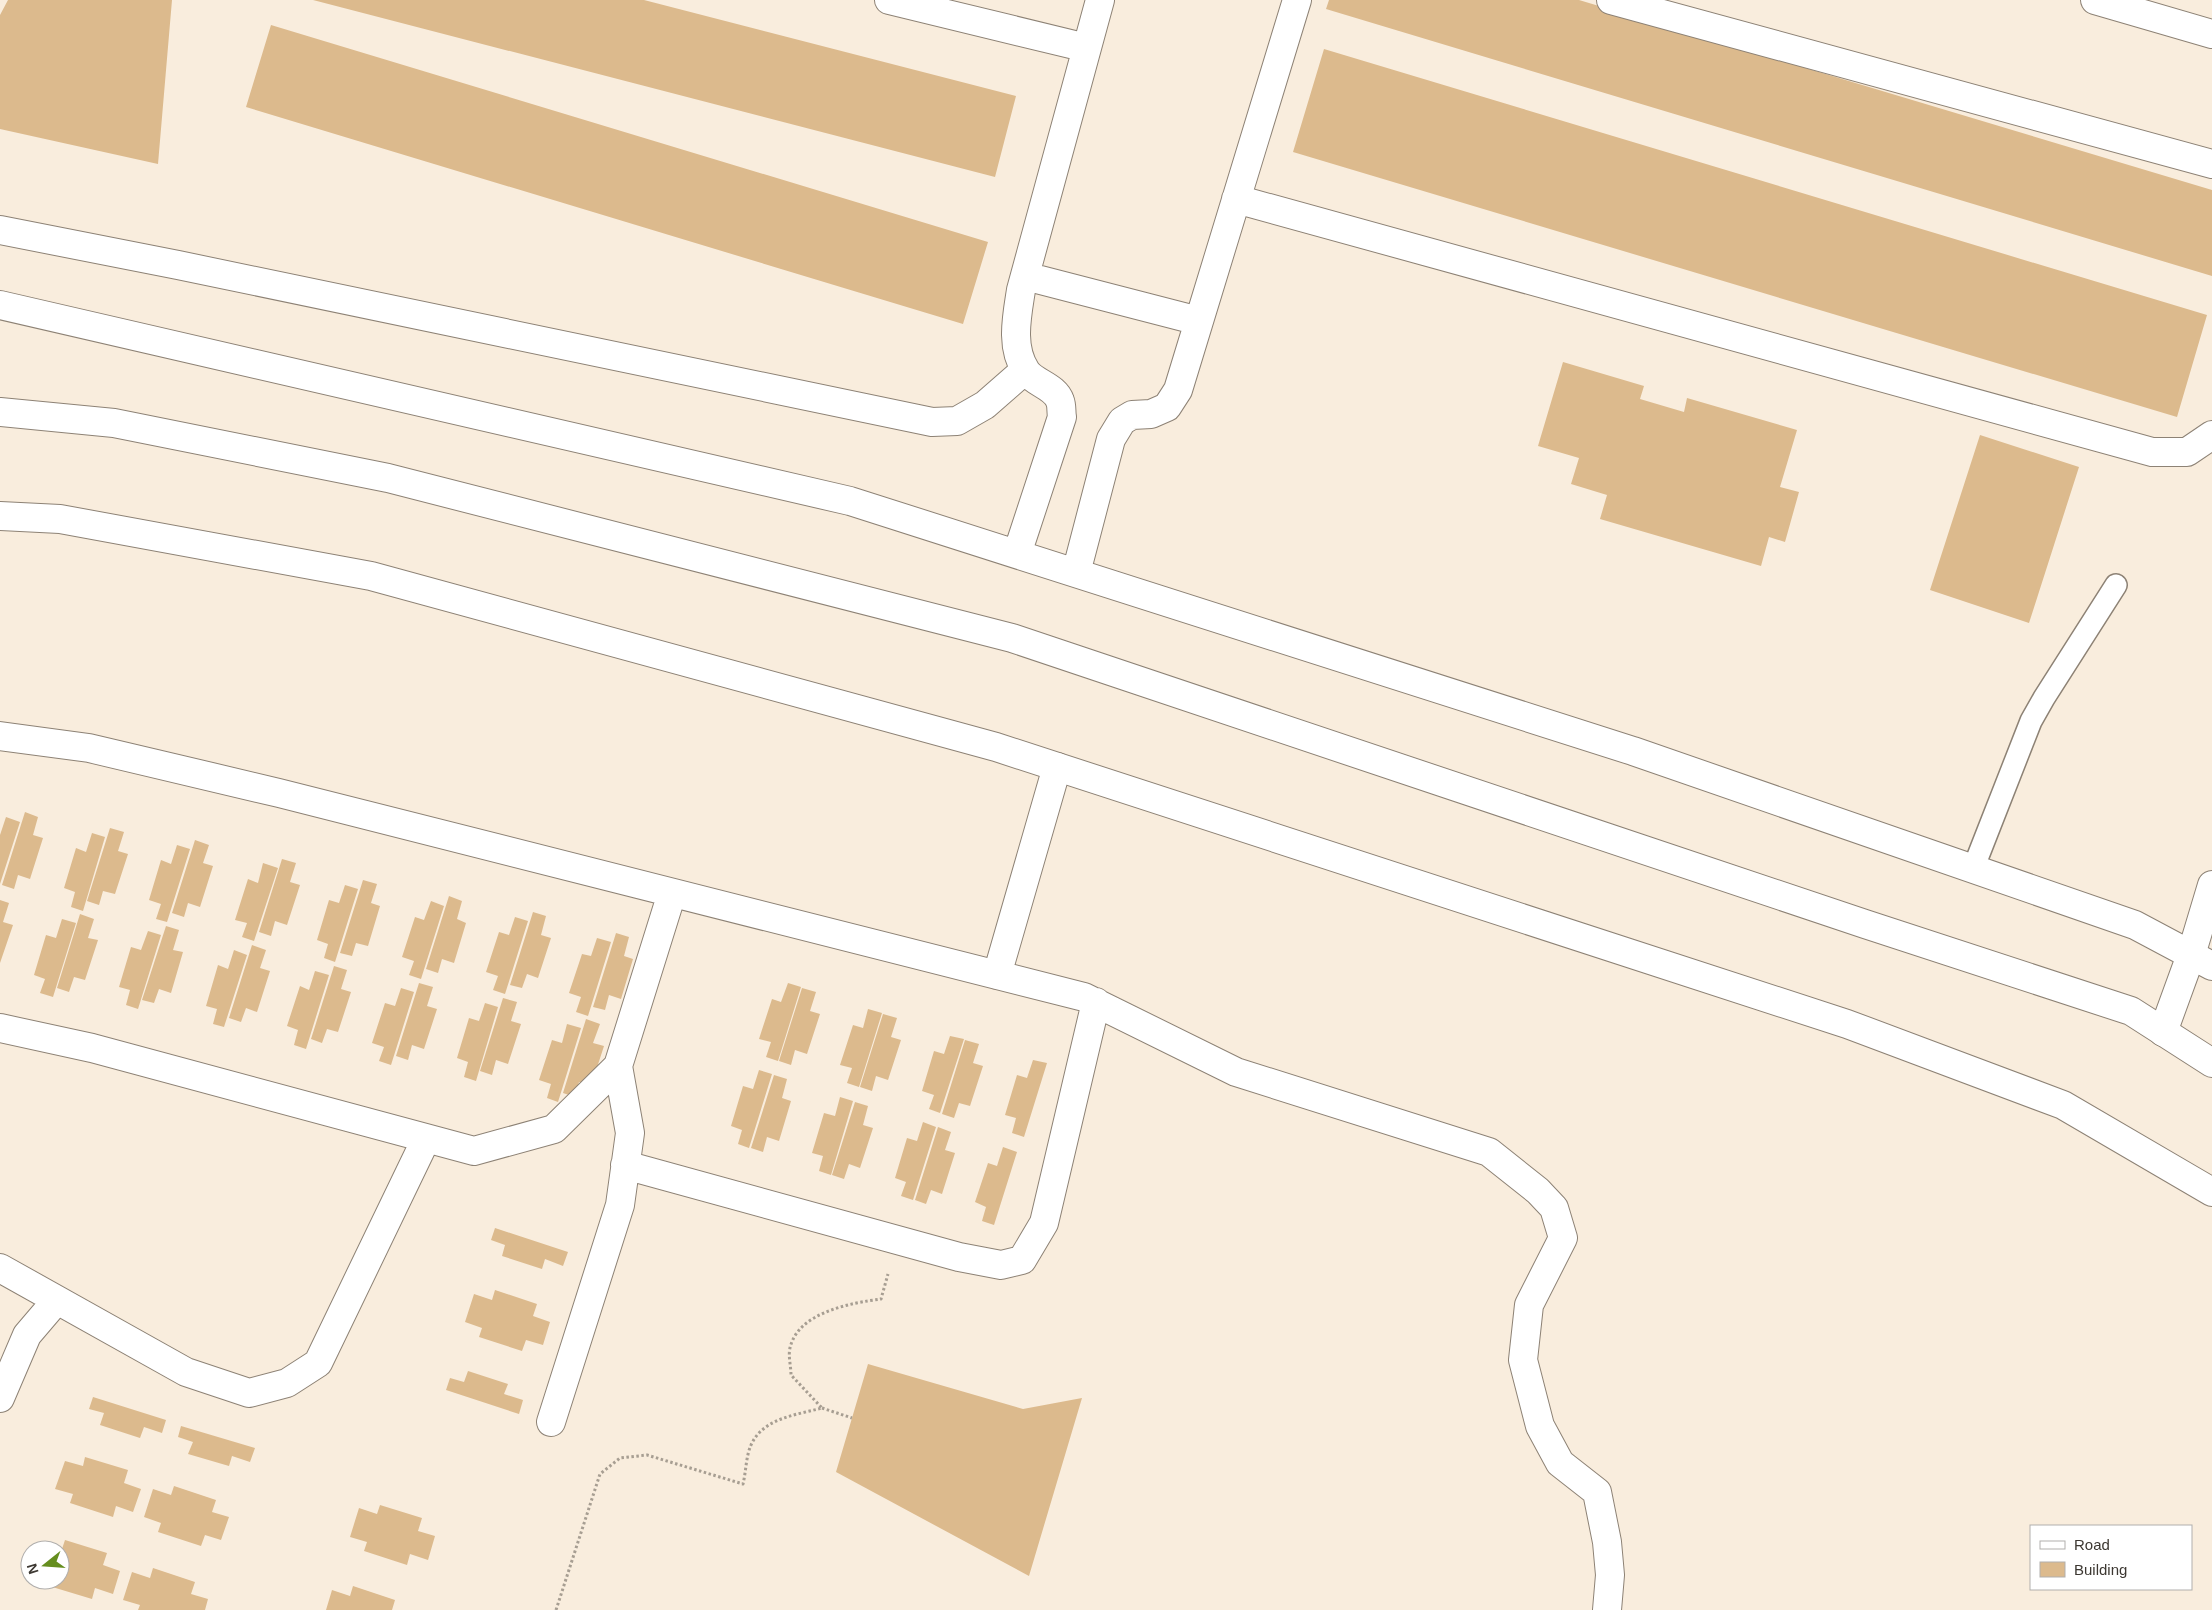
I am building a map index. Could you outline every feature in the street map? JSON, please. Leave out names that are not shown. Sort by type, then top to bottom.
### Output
[{"type":"street","points":[[889,0],[1087,48]]},
{"type":"street","points":[[1017,554],[1062,417],[1060,400],[1049,388],[1038,382],[1026,370],[1019,354],[1015,332],[1021,290],[1100,0]]},
{"type":"street","points":[[1076,573],[1111,439],[1122,421],[1132,415],[1152,414],[1167,407],[1178,390],[1297,0]]},
{"type":"street","points":[[1610,0],[2212,164]]},
{"type":"street","points":[[2095,0],[2212,34]]},
{"type":"street","points":[[1236,199],[2152,452],[2188,452],[2212,435]]},
{"type":"street","points":[[0,230],[188,267],[932,422],[957,420],[971,413],[984,405],[1026,370]]},
{"type":"street","points":[[1025,276],[1199,321]]},
{"type":"street","points":[[0,306],[850,501],[1633,750],[2135,924],[2202,961]]},
{"type":"street","points":[[0,412],[114,423],[388,478],[1012,638],[1865,924],[2131,1011],[2212,1063]]},
{"type":"street","points":[[0,516],[60,519],[371,576],[987,744],[1847,1024],[2063,1105],[2212,1192]]},
{"type":"street","points":[[0,736],[89,748],[279,793],[1084,996],[1236,1072],[1489,1152],[1538,1191],[1554,1208],[1563,1238],[1529,1305],[1522,1360],[1540,1426],[1560,1463],[1597,1492],[1607,1542],[1610,1575],[1608,1610]]},
{"type":"street","points":[[997,975],[1057,767]]},
{"type":"street","points":[[2163,1032],[2202,961],[2212,885]]},
{"type":"street","points":[[551,1422],[620,1205],[630,1133],[618,1066],[672,893]]},
{"type":"street","points":[[625,1165],[959,1257],[1001,1264],[1022,1260],[1044,1223],[1096,1002]]},
{"type":"street","points":[[0,1028],[92,1048],[474,1151],[554,1128],[618,1066]]},
{"type":"street","points":[[0,1268],[186,1372],[249,1393],[286,1384],[318,1362],[426,1139]]},
{"type":"street","points":[[0,1398],[27,1335],[56,1301]]},
{"type":"lane","points":[[1972,869],[2031,721],[2116,585]]},
{"type":"path","points":[[852,1418],[822,1408],[791,1375],[790,1348],[800,1328],[817,1316],[857,1302],[881,1299],[889,1270]]},
{"type":"path","points":[[556,1610],[600,1474],[620,1458],[647,1454],[743,1484],[751,1445],[766,1425],[822,1408]]},
{"type":"building","points":[[8,0],[172,0],[158,164],[0,129],[0,15]]},
{"type":"building","points":[[313,0],[644,0],[1016,96],[995,177]]},
{"type":"building","points":[[1329,0],[1579,0],[2212,190],[2212,276],[1326,9]]},
{"type":"building","points":[[271,25],[988,242],[963,324],[246,107]]},
{"type":"building","points":[[1324,49],[2207,315],[2177,417],[1293,152]]},
{"type":"building","points":[[1563,362],[1644,386],[1640,399],[1684,412],[1687,398],[1797,430],[1780,487],[1799,492],[1785,542],[1769,537],[1761,566],[1600,519],[1607,495],[1571,484],[1579,458],[1538,446]]},
{"type":"building","points":[[1980,435],[2079,467],[2029,623],[1930,590]]},
{"type":"building","points":[[25,812],[38,817],[33,835],[43,838],[30,879],[18,875],[14,889],[2,885]]},
{"type":"building","points":[[6,817],[20,822],[0,884],[0,835]]},
{"type":"building","points":[[110,828],[124,832],[118,851],[128,854],[115,894],[103,891],[99,905],[87,901]]},
{"type":"building","points":[[92,833],[105,837],[83,911],[71,907],[75,892],[64,888],[76,848],[86,852]]},
{"type":"building","points":[[195,840],[209,845],[203,863],[213,866],[200,907],[188,903],[184,917],[172,913]]},
{"type":"building","points":[[177,845],[190,849],[167,922],[156,919],[161,904],[149,900],[161,860],[171,864]]},
{"type":"building","points":[[282,859],[296,863],[290,882],[300,885],[287,925],[275,921],[271,936],[259,932]]},
{"type":"building","points":[[263,863],[278,868],[254,941],[242,937],[247,923],[235,920],[248,879],[258,883]]},
{"type":"building","points":[[363,880],[377,884],[371,903],[380,906],[368,946],[356,943],[352,956],[340,953]]},
{"type":"building","points":[[345,885],[358,889],[335,962],[324,958],[328,944],[317,940],[329,900],[339,903]]},
{"type":"building","points":[[449,896],[462,901],[457,919],[466,923],[454,963],[442,959],[438,973],[426,969]]},
{"type":"building","points":[[0,900],[9,903],[3,922],[13,925],[0,963]]},
{"type":"building","points":[[431,901],[444,906],[421,979],[409,975],[414,961],[402,957],[415,917],[424,920]]},
{"type":"building","points":[[533,912],[546,916],[541,935],[551,938],[538,978],[527,974],[522,988],[510,985]]},
{"type":"building","points":[[80,914],[94,919],[88,938],[98,940],[85,980],[74,977],[69,992],[57,988]]},
{"type":"building","points":[[515,917],[528,921],[505,994],[493,990],[498,976],[486,972],[499,932],[509,935]]},
{"type":"building","points":[[62,919],[76,923],[53,997],[40,993],[45,979],[34,975],[46,935],[56,938]]},
{"type":"building","points":[[166,926],[179,930],[173,950],[183,952],[171,993],[159,989],[154,1003],[142,1000]]},
{"type":"building","points":[[148,931],[161,935],[138,1009],[126,1005],[130,990],[119,987],[131,947],[141,950]]},
{"type":"building","points":[[616,933],[629,937],[624,956],[633,959],[621,999],[609,995],[605,1010],[593,1007]]},
{"type":"building","points":[[597,938],[611,942],[588,1016],[576,1012],[581,997],[569,993],[582,954],[591,956]]},
{"type":"building","points":[[252,945],[266,950],[260,968],[270,971],[257,1012],[246,1008],[241,1022],[229,1018]]},
{"type":"building","points":[[234,950],[247,955],[224,1027],[213,1024],[217,1009],[206,1006],[218,965],[228,969]]},
{"type":"building","points":[[334,966],[347,970],[341,989],[351,992],[338,1032],[327,1029],[322,1043],[311,1039]]},
{"type":"building","points":[[315,971],[329,975],[306,1049],[294,1045],[298,1030],[287,1026],[300,986],[309,990]]},
{"type":"building","points":[[419,983],[433,987],[427,1006],[437,1009],[424,1049],[412,1045],[408,1060],[396,1056]]},
{"type":"building","points":[[788,983],[801,987],[778,1061],[766,1057],[771,1042],[759,1039],[772,999],[781,1002]]},
{"type":"building","points":[[401,988],[414,992],[391,1065],[379,1061],[384,1047],[372,1043],[385,1003],[395,1006]]},
{"type":"building","points":[[802,988],[816,992],[810,1011],[820,1014],[807,1054],[795,1050],[791,1065],[779,1061]]},
{"type":"building","points":[[503,998],[517,1002],[511,1021],[521,1024],[508,1064],[496,1060],[492,1075],[480,1071]]},
{"type":"building","points":[[485,1003],[498,1007],[476,1081],[464,1077],[468,1062],[457,1058],[469,1018],[479,1021]]},
{"type":"building","points":[[868,1009],[882,1013],[859,1087],[847,1083],[852,1068],[840,1065],[853,1025],[863,1028]]},
{"type":"building","points":[[883,1014],[897,1018],[891,1037],[901,1040],[888,1080],[876,1076],[872,1091],[860,1087]]},
{"type":"building","points":[[586,1019],[600,1024],[593,1043],[604,1046],[591,1086],[579,1082],[575,1097],[563,1093]]},
{"type":"building","points":[[567,1024],[581,1028],[558,1102],[547,1098],[551,1084],[539,1080],[552,1040],[562,1043]]},
{"type":"building","points":[[950,1036],[964,1039],[940,1113],[929,1109],[934,1095],[922,1091],[934,1051],[944,1054]]},
{"type":"building","points":[[965,1040],[979,1044],[973,1063],[983,1066],[970,1106],[959,1103],[954,1118],[942,1114]]},
{"type":"building","points":[[1033,1060],[1047,1063],[1024,1137],[1012,1133],[1016,1118],[1005,1115],[1017,1075],[1027,1078]]},
{"type":"building","points":[[759,1070],[772,1074],[749,1148],[738,1144],[742,1130],[731,1126],[743,1086],[753,1089]]},
{"type":"building","points":[[774,1075],[787,1079],[782,1098],[791,1101],[779,1141],[767,1137],[763,1152],[751,1148]]},
{"type":"building","points":[[840,1097],[853,1101],[831,1175],[819,1171],[823,1156],[812,1153],[824,1113],[835,1116]]},
{"type":"building","points":[[855,1102],[868,1106],[863,1125],[873,1128],[860,1168],[849,1164],[844,1179],[832,1175]]},
{"type":"building","points":[[923,1122],[936,1127],[913,1200],[901,1196],[906,1182],[895,1178],[907,1138],[917,1141]]},
{"type":"building","points":[[938,1127],[951,1132],[945,1150],[955,1153],[942,1194],[931,1190],[926,1204],[915,1200]]},
{"type":"building","points":[[1003,1147],[1017,1152],[994,1225],[982,1221],[986,1207],[975,1202],[988,1163],[997,1166]]},
{"type":"building","points":[[495,1228],[568,1252],[563,1266],[545,1259],[542,1269],[502,1256],[505,1245],[491,1240]]},
{"type":"building","points":[[495,1290],[537,1304],[533,1316],[550,1322],[543,1345],[526,1340],[522,1351],[479,1337],[482,1328],[465,1322],[474,1294],[492,1300]]},
{"type":"building","points":[[868,1364],[1023,1409],[1082,1398],[1029,1576],[836,1472]]},
{"type":"building","points":[[468,1371],[508,1384],[504,1394],[523,1400],[519,1414],[446,1390],[450,1378],[464,1382]]},
{"type":"building","points":[[93,1397],[166,1420],[162,1433],[144,1427],[140,1438],[100,1425],[104,1413],[89,1409]]},
{"type":"building","points":[[181,1426],[255,1448],[250,1462],[232,1456],[229,1466],[188,1454],[193,1442],[178,1437]]},
{"type":"building","points":[[85,1457],[128,1470],[124,1483],[141,1489],[133,1512],[116,1506],[113,1517],[70,1503],[73,1494],[55,1489],[65,1461],[83,1466]]},
{"type":"building","points":[[174,1486],[216,1500],[212,1512],[229,1517],[221,1540],[205,1535],[201,1546],[158,1532],[161,1523],[144,1517],[153,1489],[171,1495]]},
{"type":"building","points":[[380,1505],[422,1518],[418,1531],[435,1536],[428,1560],[410,1554],[407,1565],[364,1551],[367,1542],[350,1537],[359,1508],[377,1514]]},
{"type":"building","points":[[70,1542],[107,1553],[103,1565],[120,1571],[113,1594],[95,1588],[92,1599],[62,1590],[70,1590]]},
{"type":"building","points":[[153,1568],[195,1582],[191,1594],[208,1599],[205,1610],[138,1610],[140,1605],[123,1600],[132,1572],[150,1578]]},
{"type":"building","points":[[353,1586],[395,1600],[392,1610],[326,1610],[332,1590],[350,1596]]}]
